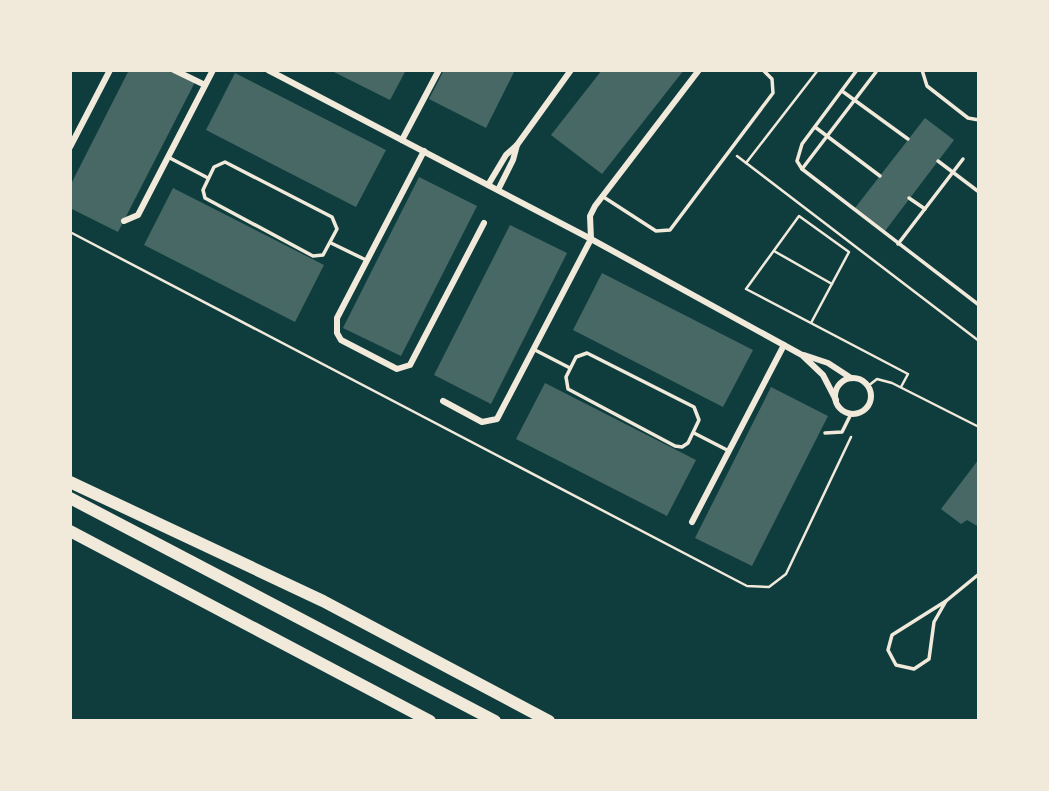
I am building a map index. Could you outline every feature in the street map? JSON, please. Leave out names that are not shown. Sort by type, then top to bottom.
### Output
[{"type":"highway","points":[[70,482],[323,601],[549,721]]},
{"type":"highway","points":[[70,498],[495,721]]},
{"type":"highway","points":[[70,531],[430,721]]},
{"type":"street","points":[[70,147],[110,70]]},
{"type":"street","points":[[174,70],[205,85]]},
{"type":"street","points":[[124,221],[138,215],[213,70]]},
{"type":"street","points":[[268,70],[591,239],[802,355],[828,363],[868,386],[870,403],[863,412],[851,414],[841,410],[823,375],[802,355]]},
{"type":"street","points":[[402,140],[439,70]]},
{"type":"street","points":[[488,185],[506,155],[517,145],[571,70]]},
{"type":"street","points":[[443,401],[482,422],[493,422],[500,414],[591,239],[590,216],[602,196],[699,70]]},
{"type":"street","points":[[498,190],[513,160],[517,145]]},
{"type":"street","points":[[424,151],[337,318],[337,333],[341,340],[391,367],[404,369],[413,360],[484,223]]},
{"type":"street","points":[[692,522],[784,345]]},
{"type":"street","points":[[836,400],[838,386],[851,378]]},
{"type":"lane","points":[[602,196],[656,231],[666,232],[674,226],[773,93],[772,79],[763,70]]},
{"type":"lane","points":[[857,70],[797,152],[802,169],[979,304]]},
{"type":"lane","points":[[922,70],[927,86],[968,118],[979,120]]},
{"type":"lane","points":[[802,169],[876,72]]},
{"type":"lane","points":[[842,91],[908,139]]},
{"type":"lane","points":[[815,127],[880,176]]},
{"type":"lane","points":[[168,157],[208,178]]},
{"type":"lane","points":[[898,244],[963,159]]},
{"type":"lane","points":[[938,161],[979,192]]},
{"type":"lane","points":[[225,162],[332,217],[337,229],[331,243],[323,255],[313,256],[209,201],[203,190],[208,178],[214,167],[225,162]]},
{"type":"lane","points":[[909,198],[925,209]]},
{"type":"lane","points":[[331,243],[368,261]]},
{"type":"lane","points":[[534,349],[570,368]]},
{"type":"lane","points":[[587,353],[694,407],[699,420],[693,433],[685,446],[676,446],[571,392],[565,381],[570,368],[579,354],[587,353]]},
{"type":"lane","points":[[825,433],[836,435],[849,423],[851,414]]},
{"type":"lane","points":[[693,433],[729,451]]},
{"type":"lane","points":[[946,601],[934,622],[929,659],[914,669],[896,664],[888,650],[895,631],[946,601],[979,574]]},
{"type":"path","points":[[746,163],[818,70]]},
{"type":"path","points":[[730,151],[979,341]]},
{"type":"path","points":[[805,208],[746,289],[908,374],[901,387]]},
{"type":"path","points":[[799,216],[849,252],[811,323]]},
{"type":"path","points":[[70,232],[747,586],[769,587],[786,574],[851,437],[849,423]]},
{"type":"path","points":[[774,251],[832,284]]},
{"type":"path","points":[[868,386],[877,379],[901,387],[979,428]]},
{"type":"building","points":[[129,70],[171,70],[195,82],[118,232],[70,208],[70,186]]},
{"type":"building","points":[[330,70],[406,70],[390,100]]},
{"type":"building","points":[[444,70],[515,70],[486,128],[429,99]]},
{"type":"building","points":[[602,70],[684,70],[602,174],[551,135]]},
{"type":"building","points":[[235,73],[386,150],[356,207],[206,130]]},
{"type":"building","points":[[925,118],[954,140],[885,231],[855,208]]},
{"type":"building","points":[[419,177],[477,206],[401,356],[343,328]]},
{"type":"building","points":[[173,188],[324,265],[295,322],[144,245]]},
{"type":"building","points":[[510,225],[567,253],[491,404],[434,375]]},
{"type":"building","points":[[602,273],[753,350],[723,407],[573,330]]},
{"type":"building","points":[[545,383],[696,460],[667,516],[516,439]]},
{"type":"building","points":[[771,387],[828,416],[752,566],[695,538]]},
{"type":"building","points":[[979,459],[979,527],[967,520],[961,524],[941,509]]}]
